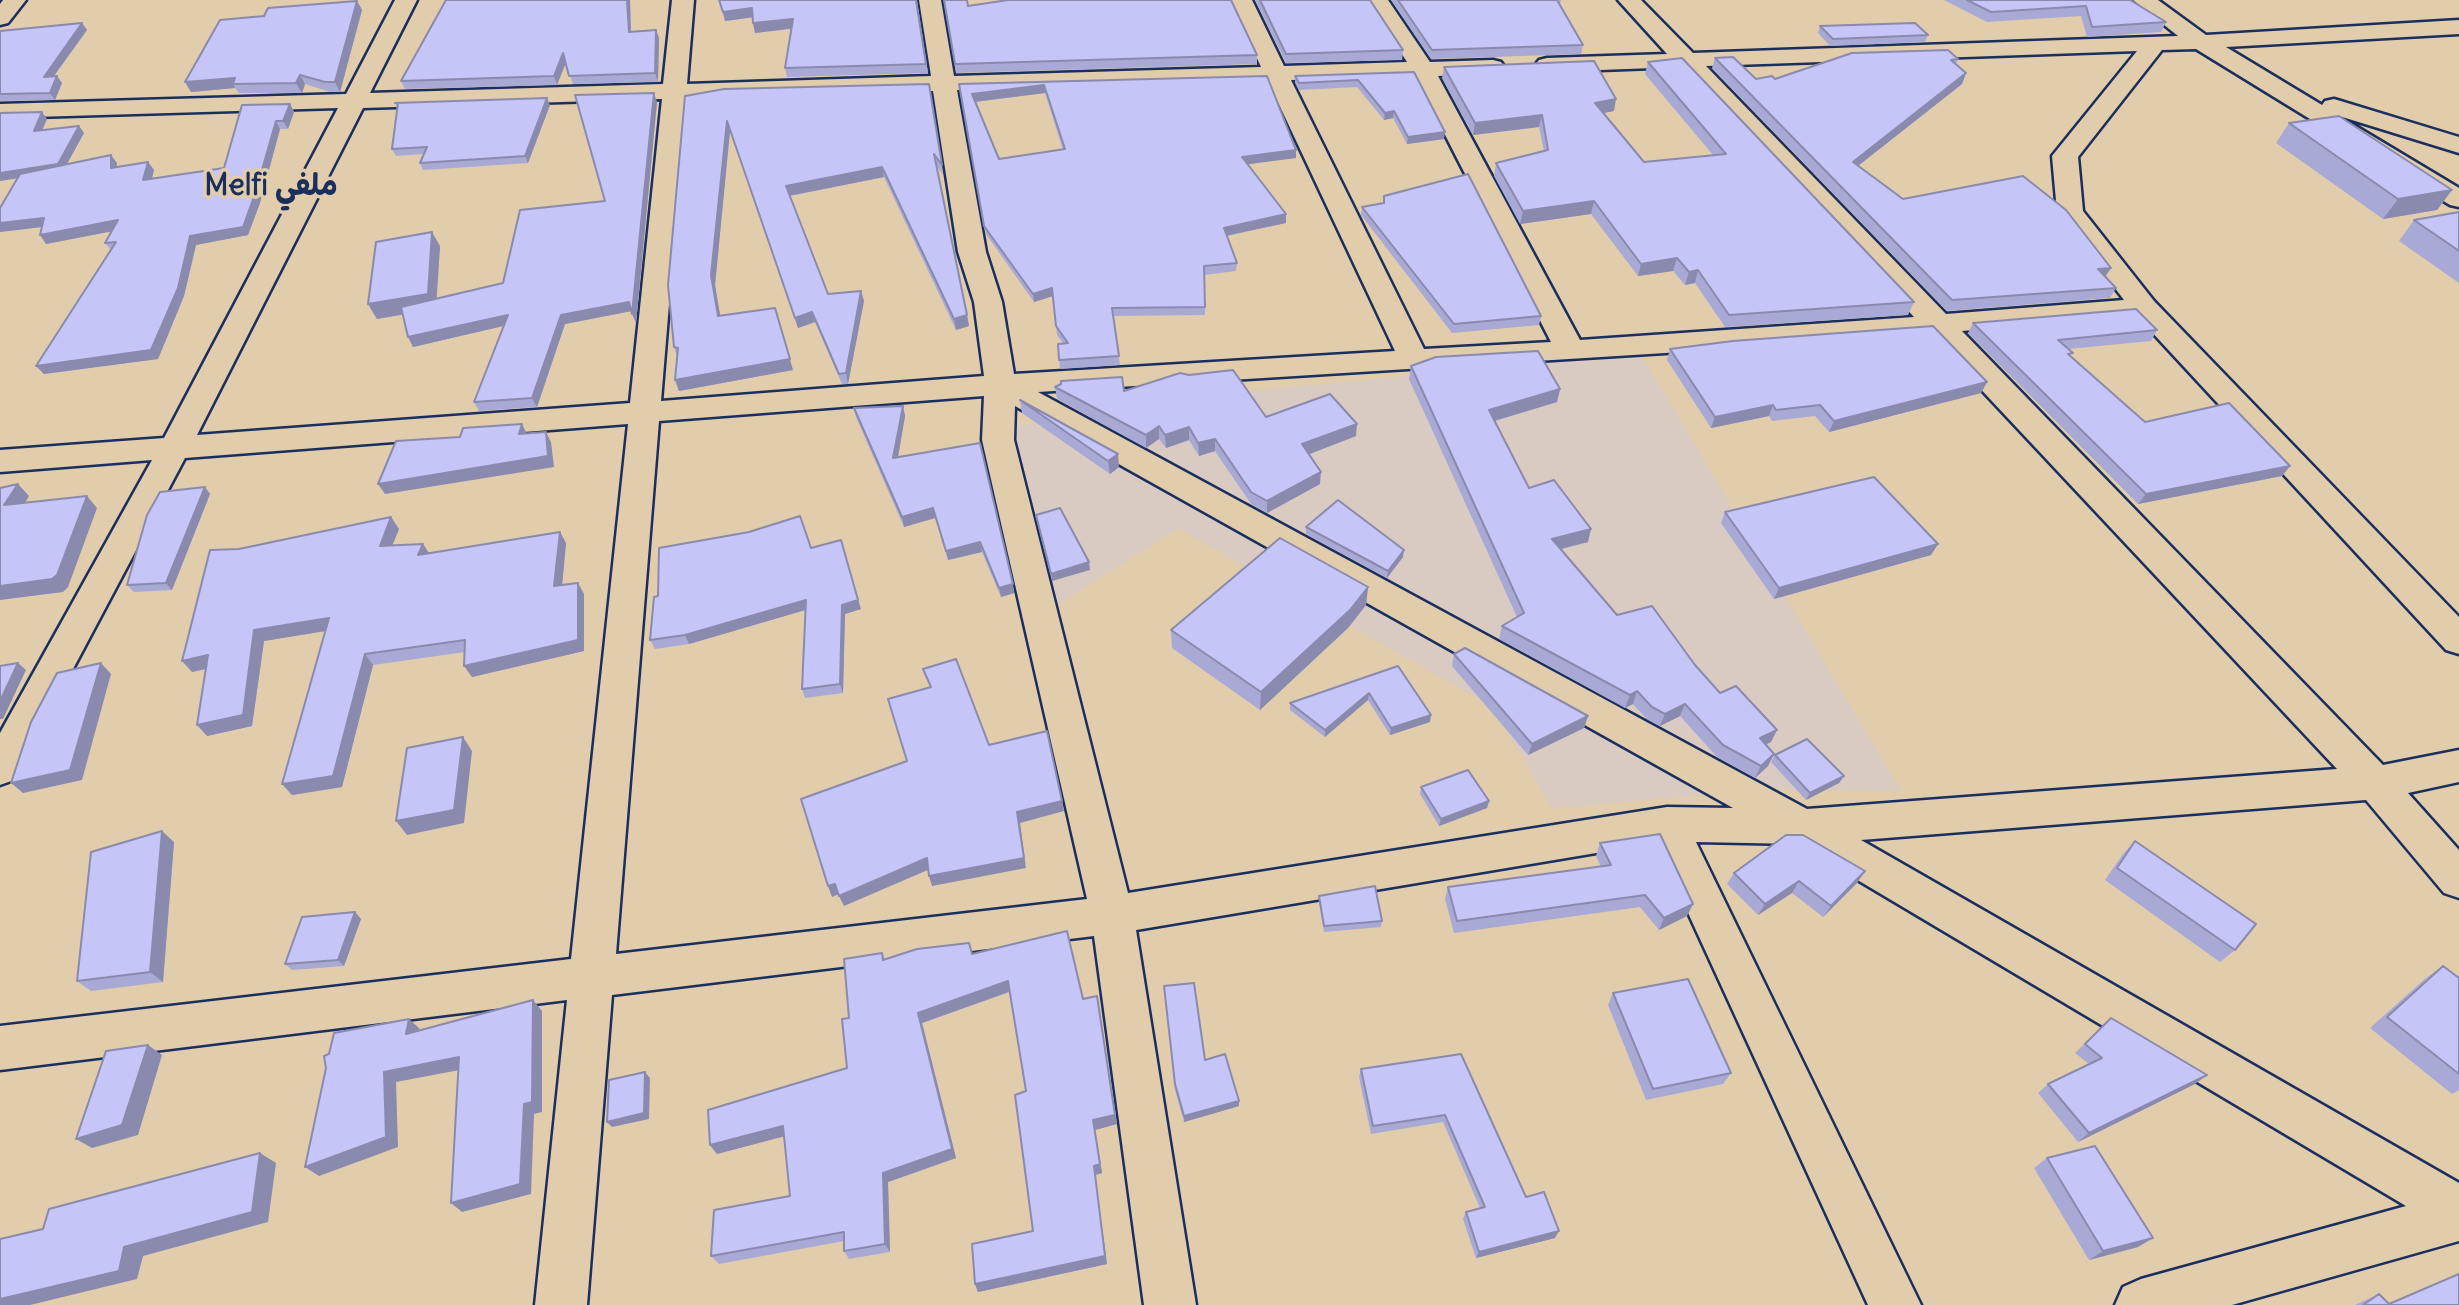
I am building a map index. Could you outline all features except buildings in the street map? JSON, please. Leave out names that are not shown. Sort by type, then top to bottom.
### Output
[{"type":"street","points":[[0,18],[15,0]]},
{"type":"street","points":[[0,769],[174,447],[406,0]]},
{"type":"street","points":[[561,1305],[683,0]]},
{"type":"street","points":[[930,0],[972,252],[988,302],[1000,385],[998,440],[1112,915],[1170,1305]]},
{"type":"street","points":[[1241,0],[1413,358]]},
{"type":"street","points":[[1377,0],[1423,69],[1569,348]]},
{"type":"street","points":[[1629,0],[2375,783],[2459,880]]},
{"type":"street","points":[[2144,0],[2201,42],[2459,199]]},
{"type":"street","points":[[0,111],[1423,69],[2155,44],[2459,27]]},
{"type":"street","points":[[2155,44],[2065,156],[2070,212],[2144,307],[2459,640]]},
{"type":"street","points":[[2276,87],[2459,145]]},
{"type":"street","points":[[0,461],[1000,385],[1794,336],[2144,307]]},
{"type":"street","points":[[1000,385],[1803,827],[2459,1210]]},
{"type":"street","points":[[0,1048],[1112,915],[1667,824],[1803,827],[2375,783],[2459,766]]},
{"type":"street","points":[[1667,824],[1895,1305]]},
{"type":"street","points":[[2141,1305],[2459,1216]]},
{"type":"shaded area","points":[[1641,354],[1901,791],[1775,789],[1552,808],[1493,707],[1178,528],[1051,609],[1007,425],[1039,424],[1132,402]]},
{"type":"district","name":"Melfi ملفي","points":[[271,186]]}]
